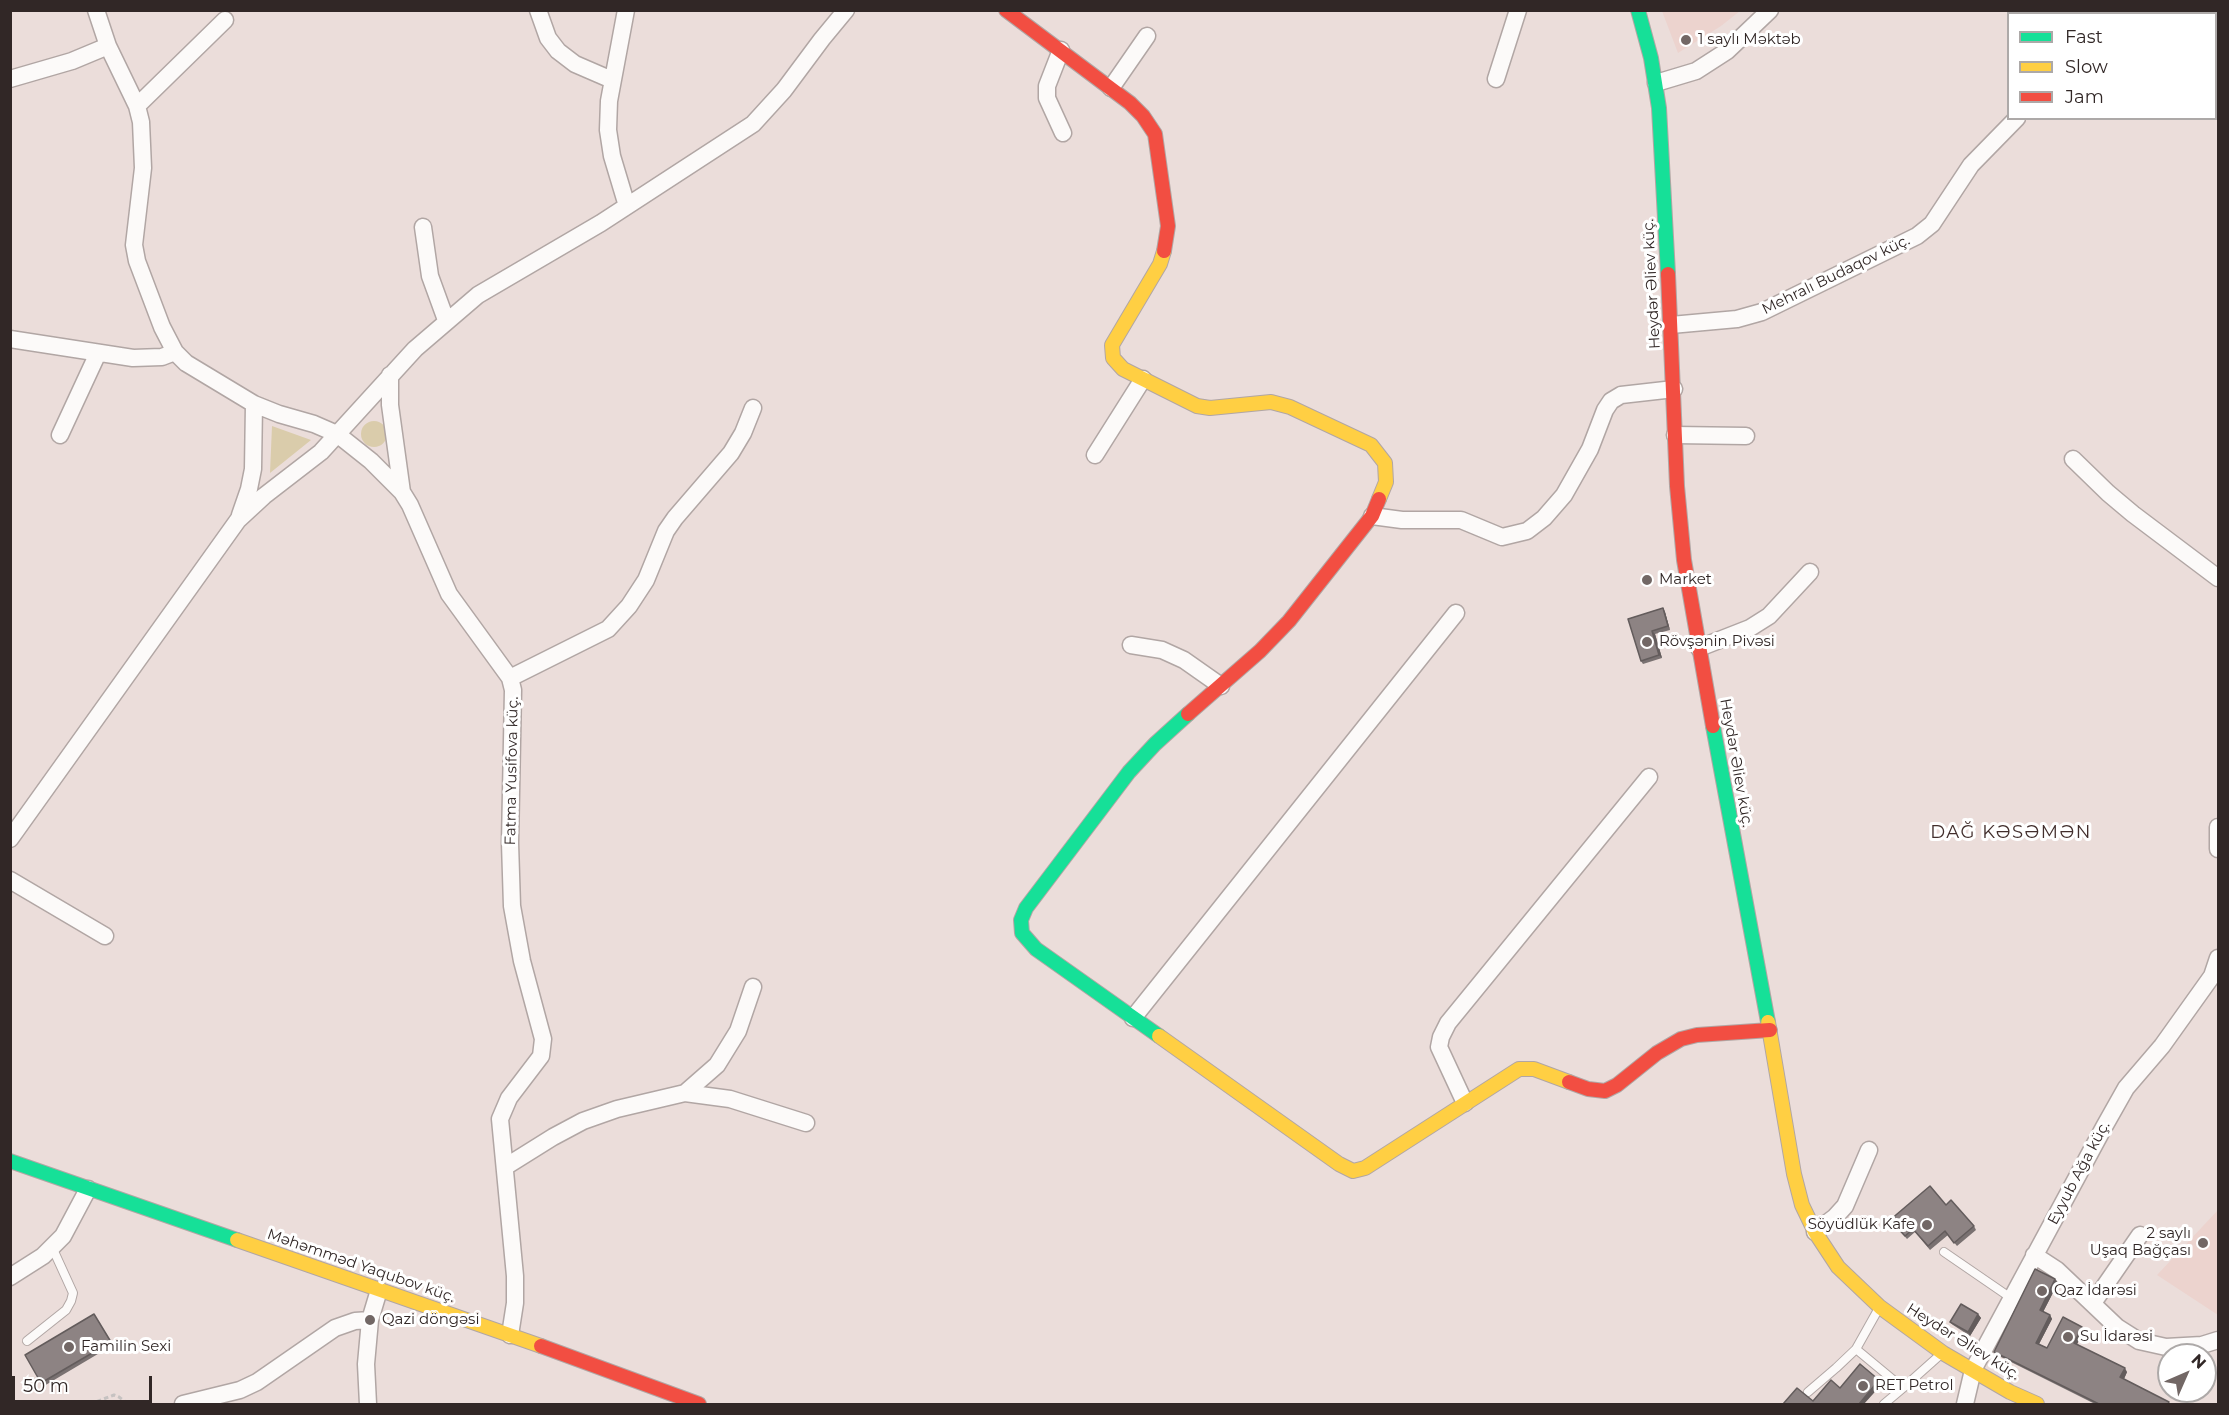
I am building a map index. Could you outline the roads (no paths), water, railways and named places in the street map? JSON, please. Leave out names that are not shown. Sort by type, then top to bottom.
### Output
[{"type":"main road","points":[[1006,10],[1111,88],[1143,116],[1155,134],[1168,226],[1160,264],[1112,345],[1113,358],[1123,369],[1203,407],[1271,402],[1290,407],[1371,445],[1385,463],[1386,482],[1372,516],[1289,621],[1260,651],[1155,744],[1129,772],[1026,908],[1021,920],[1022,933],[1036,949],[1353,1171],[1365,1168],[1519,1069],[1534,1069],[1588,1089],[1605,1091],[1617,1085],[1657,1053],[1681,1039],[1697,1035],[1770,1029]]},
{"type":"main road","name":"Heydər Əliev küç.","points":[[1638,10],[1656,83],[1671,325],[1679,514],[1699,648],[1770,1029],[1794,1174],[1802,1205],[1815,1232],[1838,1267],[1880,1307],[1943,1353],[2037,1404]]},
{"type":"main road","name":"Məhəmməd Yaqubov küç.","points":[[10,1161],[510,1335],[699,1404]]},
{"type":"street","name":"Fatma Yusifova küç.","points":[[96,10],[108,46],[137,106],[143,138],[143,168],[134,245],[137,261],[162,327],[175,352],[186,363],[254,404],[337,434],[371,461],[402,492],[410,505],[449,594],[510,678],[513,690],[510,843],[512,906],[522,961],[543,1040],[541,1056],[509,1098],[501,1119],[515,1276],[515,1303],[510,1335]]},
{"type":"street","points":[[538,10],[548,38],[558,51],[575,64],[612,80]]},
{"type":"street","points":[[626,10],[612,80],[608,130],[612,156],[627,206]]},
{"type":"street","points":[[10,839],[238,520],[264,496],[321,452],[390,375],[446,320],[497,283],[627,206],[753,124],[784,90],[846,10]]},
{"type":"street","points":[[1496,79],[1518,10]]},
{"type":"street","points":[[1656,83],[1696,71],[1712,61],[1727,51],[1770,10]]},
{"type":"street","points":[[137,106],[225,20]]},
{"type":"street","points":[[1111,88],[1147,36]]},
{"type":"street","points":[[10,79],[72,61],[108,46]]},
{"type":"street","points":[[1061,50],[1047,86],[1047,98],[1063,133]]},
{"type":"street","name":"Mehralı Budaqov küç.","points":[[1671,325],[1737,319],[1762,312],[1917,236],[1932,224],[1971,165],[2015,120]]},
{"type":"street","points":[[423,227],[430,276],[446,320]]},
{"type":"street","points":[[10,339],[134,358],[162,357],[175,352]]},
{"type":"street","points":[[60,435],[98,353]]},
{"type":"street","points":[[390,375],[390,405],[402,492]]},
{"type":"street","points":[[1095,455],[1143,379]]},
{"type":"street","points":[[1372,516],[1402,520],[1461,520],[1503,537],[1527,531],[1544,518],[1563,495],[1590,448],[1605,410],[1611,401],[1621,395],[1674,389]]},
{"type":"street","points":[[238,520],[249,489],[253,469],[254,404]]},
{"type":"street","points":[[510,678],[608,628],[629,606],[646,580],[666,531],[731,453],[743,433],[753,408]]},
{"type":"street","points":[[1675,435],[1746,436]]},
{"type":"street","points":[[2073,459],[2133,514],[2218,578]]},
{"type":"street","points":[[1699,648],[1742,632],[1769,616],[1810,572]]},
{"type":"street","points":[[1133,1018],[1456,613]]},
{"type":"street","points":[[1131,645],[1162,650],[1184,660],[1221,686]]},
{"type":"street","points":[[1465,1103],[1439,1047],[1448,1023],[1649,777]]},
{"type":"street","points":[[2218,827],[2218,849]]},
{"type":"street","points":[[10,880],[105,936]]},
{"type":"street","name":"Eyyub Ağa küç.","points":[[1965,1404],[1973,1370],[2126,1088],[2162,1046],[2212,976],[2218,958]]},
{"type":"street","points":[[685,1093],[717,1065],[738,1031],[753,987]]},
{"type":"street","points":[[506,1167],[583,1120],[617,1108],[685,1093],[729,1100],[806,1123]]},
{"type":"street","points":[[1815,1232],[1836,1217],[1845,1206],[1869,1150]]},
{"type":"street","points":[[10,1277],[43,1256],[63,1236],[88,1189]]},
{"type":"street","points":[[2092,1303],[2140,1235]]},
{"type":"street","points":[[2034,1255],[2057,1270],[2117,1327],[2139,1341],[2166,1347],[2202,1345],[2218,1340]]},
{"type":"street","points":[[368,1404],[366,1364],[370,1320],[379,1290]]},
{"type":"street","points":[[183,1404],[240,1390],[257,1382],[335,1328],[356,1321],[370,1320]]},
{"type":"lane","points":[[27,1341],[66,1310],[73,1293],[52,1247]]},
{"type":"lane","points":[[1944,1252],[2012,1298]]},
{"type":"lane","points":[[1808,1392],[1856,1349],[1880,1307]]},
{"type":"lane","points":[[1856,1349],[1903,1388]]},
{"type":"lane","points":[[1884,1404],[1943,1353]]},
{"type":"place","name":"1 saylı Məktəb","points":[[1686,40]]},
{"type":"place","name":"Market","points":[[1647,580]]},
{"type":"place","name":"Rövşənin Pivəsi","points":[[1647,642]]},
{"type":"place","name":"Söyüdlük Kafe","points":[[1927,1225]]},
{"type":"place","name":"2 saylı Uşaq Bağçası","points":[[2203,1243]]},
{"type":"place","name":"Qaz İdarəsi","points":[[2042,1291]]},
{"type":"place","name":"Qazi döngəsi","points":[[370,1320]]},
{"type":"place","name":"Su İdarəsi","points":[[2068,1337]]},
{"type":"place","name":"Familin Sexi","points":[[69,1347]]},
{"type":"place","name":"RET Petrol","points":[[1863,1386]]},
{"type":"district","name":"DAĞ KƏSƏMƏN","points":[[2011,833]]}]
